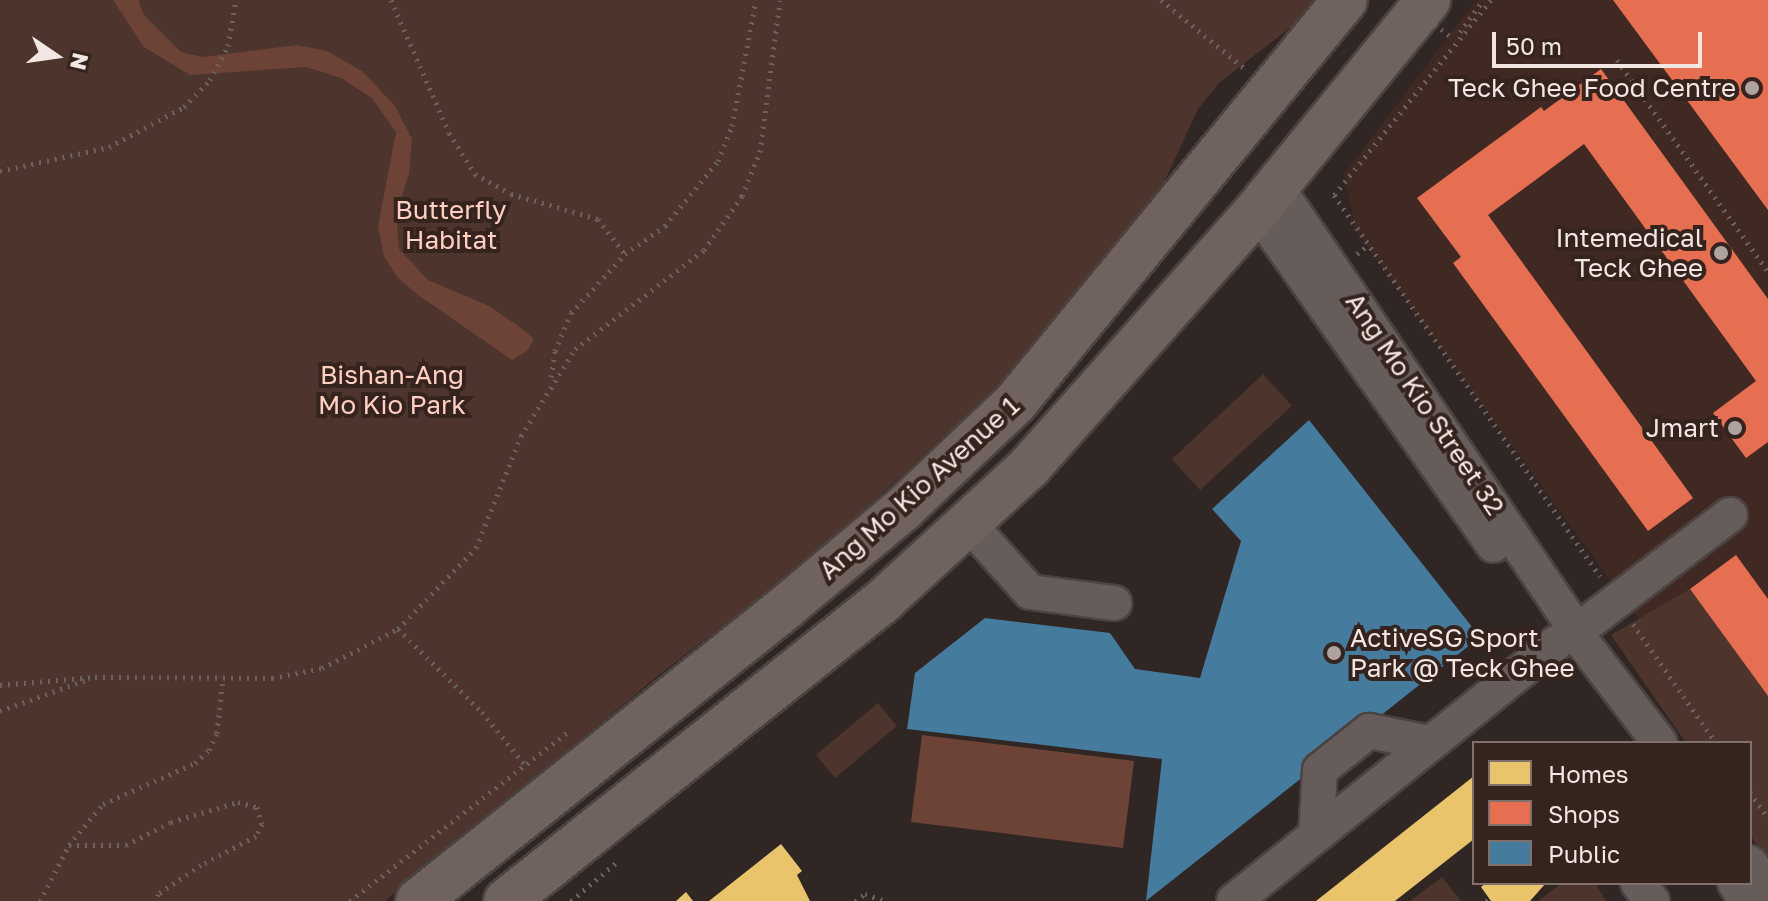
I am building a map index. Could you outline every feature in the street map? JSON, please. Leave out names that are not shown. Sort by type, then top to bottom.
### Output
[{"type":"main road","name":"Ang Mo Kio Avenue 1","points":[[418,901],[537,779],[798,597],[1015,403],[1345,0]]},
{"type":"main road","name":"Ang Mo Kio Avenue 1","points":[[506,901],[884,600],[1030,466],[1266,198],[1428,0]]},
{"type":"street","name":"Ang Mo Kio Street 32","points":[[1266,198],[1636,741]]},
{"type":"street","points":[[1234,901],[1566,635],[1618,602],[1730,515]]},
{"type":"street","points":[[969,524],[1030,592],[1114,603]]},
{"type":"street","name":"Ang Mo Kio Street 32","points":[[1566,635],[1658,741]]},
{"type":"street","points":[[1316,835],[1320,770],[1369,731],[1430,743]]},
{"type":"street","points":[[1752,866],[1768,889]]},
{"type":"path","points":[[0,171],[109,147],[167,119],[210,80],[228,46],[236,0]]},
{"type":"path","points":[[391,0],[449,133],[475,174],[511,194],[598,219],[625,254]]},
{"type":"path","points":[[551,381],[555,351],[571,313],[625,254],[665,226],[718,161],[732,126],[756,0]]},
{"type":"path","points":[[0,685],[95,677],[272,678],[322,668],[398,629],[476,548],[503,473],[551,381],[575,349],[704,250],[742,196],[760,152],[780,0]]},
{"type":"path","points":[[1161,0],[1248,71]]},
{"type":"path","points":[[1403,0],[1454,39],[1483,0]]},
{"type":"path","points":[[1491,0],[1334,195],[1715,741]]},
{"type":"path","points":[[1238,83],[1258,59]]},
{"type":"path","points":[[1617,60],[1768,272]]},
{"type":"path","points":[[398,629],[482,712],[537,779]]},
{"type":"path","points":[[0,711],[95,677]]},
{"type":"path","points":[[40,901],[69,845],[103,804],[195,763],[209,750],[217,733],[223,677]]},
{"type":"path","points":[[350,901],[537,779],[575,726]]},
{"type":"path","points":[[1752,795],[1768,818]]},
{"type":"path","points":[[69,845],[126,845],[171,822],[238,802],[257,807],[262,824],[256,836],[201,865],[158,894],[157,901]]},
{"type":"path","points":[[855,901],[865,894],[885,901]]},
{"type":"shaded area","points":[[113,0],[138,0],[144,15],[181,52],[203,57],[297,45],[327,51],[362,71],[395,106],[412,139],[409,174],[396,213],[399,249],[428,280],[489,306],[517,325],[534,339],[527,351],[512,360],[418,295],[397,277],[384,256],[378,227],[396,132],[372,98],[341,78],[306,67],[190,75],[144,47]]},
{"type":"shaded area","points":[[1476,0],[1768,0],[1768,797],[1752,741],[1728,741],[1356,231],[1344,174]]},
{"type":"shaded area","points":[[922,735],[1134,761],[1123,848],[911,822]]},
{"type":"green space","name":"Bishan-Ang Mo Kio Park","points":[[0,0],[1315,0],[1295,24],[1219,83],[1198,109],[1160,191],[992,392],[820,551],[659,675],[385,901],[0,901]]},
{"type":"green space","points":[[1263,374],[1292,406],[1200,490],[1172,459]]},
{"type":"green space","points":[[1690,589],[1768,696],[1768,861],[1752,838],[1752,741],[1685,741],[1611,635]]},
{"type":"green space","points":[[878,703],[897,726],[835,778],[816,755]]},
{"type":"green space","points":[[1442,877],[1461,901],[1410,901]]},
{"type":"green space","points":[[1559,885],[1596,885],[1606,901],[1538,901]]},
{"type":"building: Homes","points":[[1472,778],[1472,841],[1395,901],[1316,901]]},
{"type":"building: Homes","points":[[781,844],[802,871],[797,875],[810,901],[709,901]]},
{"type":"building: Homes","points":[[1544,885],[1530,901],[1491,901],[1481,887]]},
{"type":"building: Homes","points":[[686,892],[693,901],[676,901]]},
{"type":"building: Shops","points":[[1613,0],[1768,0],[1768,210]]},
{"type":"building: Shops","points":[[1601,69],[1768,299],[1768,442],[1746,458],[1713,413],[1756,381],[1584,144],[1488,215],[1693,498],[1648,531],[1453,263],[1461,257],[1417,198],[1541,107],[1544,111]]},
{"type":"building: Shops","points":[[1736,555],[1768,599],[1768,696],[1690,589]]},
{"type":"building: Public","name":"ActiveSG Sport Park @ Teck Ghee","points":[[1309,420],[1480,637],[1146,901],[1162,759],[907,729],[915,673],[985,618],[1110,633],[1135,669],[1200,678],[1241,541],[1212,509]]},
{"type":"place","name":"Teck Ghee Food Centre","points":[[1752,88]]},
{"type":"place","name":"Intemedical Teck Ghee","points":[[1721,253]]},
{"type":"place","name":"Jmart","points":[[1735,428]]},
{"type":"place","name":"ActiveSG Sport Park @ Teck Ghee","points":[[1334,653]]},
{"type":"park label","name":"Butterfly Habitat","points":[[451,225]]}]
